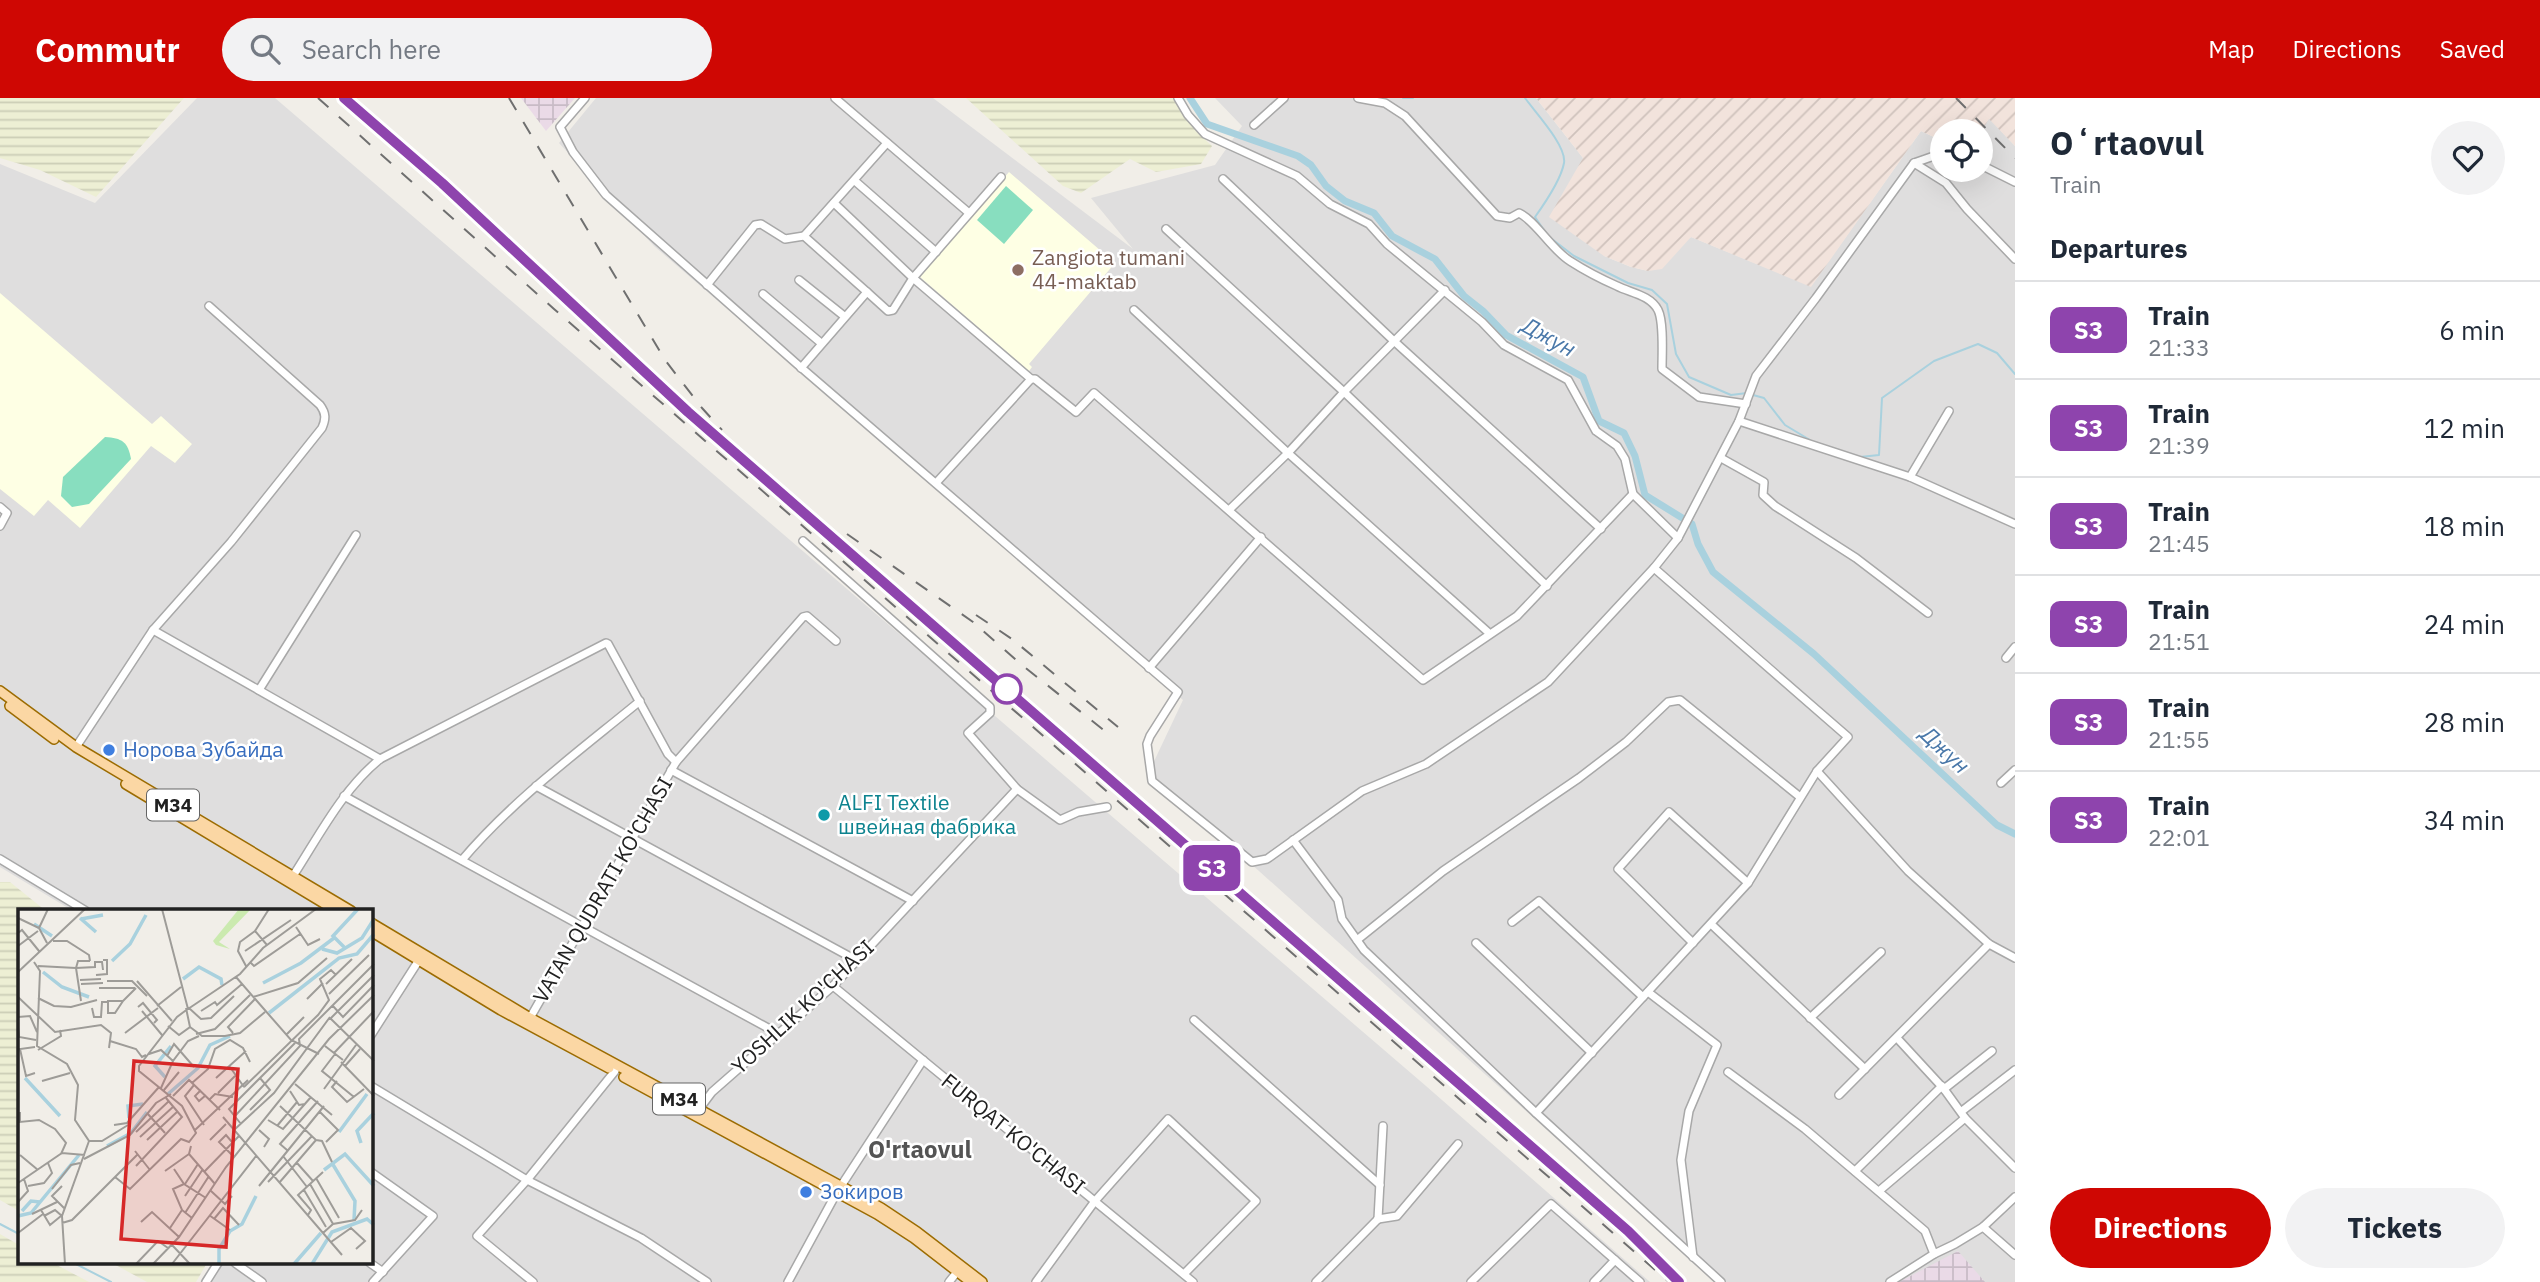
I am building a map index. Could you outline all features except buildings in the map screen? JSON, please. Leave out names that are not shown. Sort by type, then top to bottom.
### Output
[{"type":"main road","name":"M34","points":[[0,691],[76,747],[348,909]]},
{"type":"main road","name":"M34","points":[[0,698],[67,748],[334,909]]},
{"type":"main road","name":"M34","points":[[373,924],[697,1113],[917,1232],[982,1282]]},
{"type":"main road","name":"M34","points":[[373,932],[510,1015],[697,1113]]},
{"type":"main road","name":"M34","points":[[839,1189],[896,1226],[971,1282]]},
{"type":"street","points":[[585,98],[560,127],[573,152],[606,195],[801,368],[1178,692],[1147,744],[1152,781],[1252,862],[1267,859],[1362,791],[1426,764],[1548,682],[1654,568],[1678,538],[1739,421],[1756,376],[1914,163],[1930,157]]},
{"type":"street","points":[[835,98],[969,213]]},
{"type":"street","points":[[1178,98],[1188,115],[1205,134],[1297,176],[1330,204],[1369,224],[1387,244],[1445,290],[1504,345],[1568,380],[1596,431],[1617,446],[1625,459],[1633,494],[1678,538]]},
{"type":"street","points":[[1254,125],[1284,98]]},
{"type":"street","points":[[1358,98],[1385,103],[1405,116],[1497,216],[1510,218],[1520,213],[1527,216],[1542,236],[1567,260],[1618,287],[1645,297],[1654,304],[1660,312],[1662,369],[1699,397],[1746,404]]},
{"type":"street","points":[[707,285],[755,225],[761,224],[785,239],[804,236],[887,144]]},
{"type":"street","points":[[1914,163],[1946,183],[2015,259]]},
{"type":"street","points":[[1993,171],[2015,182]]},
{"type":"street","points":[[804,236],[891,311],[913,278],[1001,177]]},
{"type":"street","points":[[1223,179],[1395,342],[1601,529]]},
{"type":"street","points":[[855,181],[936,252]]},
{"type":"street","points":[[834,203],[913,278],[1031,379],[1035,379],[1076,412],[1094,393],[1423,680],[1517,616],[1633,494]]},
{"type":"street","points":[[1166,229],[1344,392],[1548,586]]},
{"type":"street","points":[[799,280],[844,316]]},
{"type":"street","points":[[1229,510],[1288,453],[1445,290]]},
{"type":"street","points":[[801,368],[867,292]]},
{"type":"street","points":[[762,294],[821,343]]},
{"type":"street","points":[[76,747],[153,630],[231,542],[322,428],[326,419],[320,405],[209,306]]},
{"type":"street","points":[[1134,310],[1288,453],[1489,633]]},
{"type":"street","points":[[936,484],[1031,379]]},
{"type":"street","points":[[1910,478],[1950,411]]},
{"type":"street","points":[[1739,421],[1910,478],[2015,524]]},
{"type":"street","points":[[1721,458],[1764,482],[1762,495],[1775,506],[1856,558],[1928,613]]},
{"type":"street","points":[[0,507],[7,513],[0,526]]},
{"type":"street","points":[[259,691],[356,535]]},
{"type":"street","points":[[1149,668],[1261,537]]},
{"type":"street","points":[[803,541],[990,707],[990,713],[968,733],[1017,789],[1060,820],[1078,812],[1107,807]]},
{"type":"street","points":[[1536,1113],[1748,883],[1817,771],[1848,737],[1654,568]]},
{"type":"street","name":"VATAN QUDRATI KO'CHASI","points":[[530,1018],[676,762],[803,617],[807,616],[836,641]]},
{"type":"street","points":[[153,630],[380,759]]},
{"type":"street","name":"VATAN QUDRATI KO'CHASI","points":[[293,876],[344,796],[366,770],[380,759],[606,643],[668,754],[676,762]]},
{"type":"street","points":[[2006,658],[2015,647]]},
{"type":"street","points":[[1357,940],[1443,871],[1579,778],[1626,742],[1668,702],[1680,700],[1800,797]]},
{"type":"street","points":[[462,860],[492,825],[640,701]]},
{"type":"street","points":[[671,770],[913,901]]},
{"type":"street","points":[[2001,783],[2015,770]]},
{"type":"street","points":[[1817,771],[1908,871],[1989,944],[2015,958]]},
{"type":"street","points":[[536,786],[856,960]]},
{"type":"street","name":"YOSHLIK KO'CHASI","points":[[697,1113],[712,1092],[833,986],[1017,789]]},
{"type":"street","points":[[344,796],[778,1032]]},
{"type":"street","points":[[1693,943],[1618,869],[1669,812],[1748,883]]},
{"type":"street","points":[[1293,840],[1338,900],[1342,919],[1364,950],[1536,1113],[1721,1282]]},
{"type":"street","points":[[0,859],[83,909]]},
{"type":"street","points":[[1512,922],[1539,901],[1646,995],[1717,1045],[1689,1111],[1681,1160],[1693,1257]]},
{"type":"street","points":[[1711,924],[1865,1069]]},
{"type":"street","points":[[1475,943],[1592,1054]]},
{"type":"street","points":[[1839,1095],[1989,944]]},
{"type":"street","points":[[1810,1018],[1881,952]]},
{"type":"street","points":[[373,1032],[419,960]]},
{"type":"street","name":"FURQAT KO'CHASI","points":[[833,986],[1193,1282]]},
{"type":"street","points":[[1194,1020],[1380,1185]]},
{"type":"street","points":[[1897,1038],[1943,1088],[1963,1115],[2015,1168]]},
{"type":"street","points":[[1855,1171],[1943,1088],[1992,1052]]},
{"type":"street","points":[[788,1282],[839,1189],[923,1060]]},
{"type":"street","points":[[1879,1191],[2015,1070]]},
{"type":"street","points":[[533,1282],[477,1236],[527,1180],[615,1072]]},
{"type":"street","points":[[1728,1072],[1805,1129],[1925,1231],[1934,1254]]},
{"type":"street","points":[[373,1087],[527,1180],[641,1238],[707,1282]]},
{"type":"street","points":[[1036,1282],[1095,1200],[1168,1119],[1256,1200],[1184,1274]]},
{"type":"street","points":[[1378,1219],[1383,1126]]},
{"type":"street","points":[[1318,1281],[1378,1219],[1397,1216],[1458,1144]]},
{"type":"street","points":[[373,1173],[433,1216],[373,1282]]},
{"type":"street","points":[[1890,1282],[1983,1227],[2015,1197]]},
{"type":"street","points":[[1474,1281],[1551,1204],[1640,1282]]},
{"type":"street","points":[[1983,1227],[2015,1255]]},
{"type":"street","points":[[1594,1282],[1615,1260]]},
{"type":"street","points":[[206,1282],[217,1264]]},
{"type":"street","points":[[236,1264],[262,1282]]},
{"type":"street","points":[[371,1264],[383,1272]]},
{"type":"street","points":[[948,1282],[957,1272]]},
{"type":"shaded area","points":[[0,98],[184,98],[96,197],[40,170],[0,158]]},
{"type":"shaded area","points":[[197,98],[275,98],[1426,1086],[1650,1282],[200,1282],[211,1264],[373,1264],[373,909],[70,909],[0,867],[0,164],[95,203]]},
{"type":"shaded area","points":[[521,98],[575,98],[546,131]]},
{"type":"shaded area","points":[[596,98],[933,98],[1133,249],[1091,198],[1215,165],[1242,126],[1215,98],[1536,98],[1583,158],[1604,256],[1648,271],[1691,237],[1811,286],[1921,131],[1930,135],[1930,182],[1993,182],[1993,122],[2015,146],[2015,1282],[1716,1282],[1149,772],[1183,700],[654,246],[559,143]]},
{"type":"shaded area","points":[[966,98],[1174,98],[1195,130],[1212,146],[1201,164],[1156,172],[1130,159],[1081,193],[1063,186]]},
{"type":"shaded area","points":[[1536,98],[2015,98],[2015,146],[1993,123],[1993,119],[1930,119],[1930,135],[1921,131],[1811,287],[1691,237],[1662,269],[1648,271],[1604,256],[1549,217],[1583,158]]},
{"type":"shaded area","name":"Zangiota tumani 44-maktab","points":[[1009,172],[1115,263],[1029,364],[1032,367],[1029,371],[920,277]]},
{"type":"shaded area","points":[[0,293],[152,424],[161,416],[192,444],[175,463],[151,446],[80,528],[48,500],[34,516],[0,489]]},
{"type":"shaded area","points":[[0,882],[10,882],[44,909],[18,909],[18,1210],[0,1200]]},
{"type":"shaded area","points":[[0,1234],[18,1244],[18,1264],[55,1264],[89,1282],[0,1282]]},
{"type":"shaded area","points":[[1958,1251],[1985,1282],[1899,1282]]},
{"type":"shaded area","points":[[114,1264],[206,1264],[196,1282],[147,1282]]},
{"type":"green space","points":[[1006,186],[1033,210],[1004,244],[977,220]]},
{"type":"green space","points":[[105,437],[123,442],[131,459],[89,504],[72,507],[61,496],[63,477]]},
{"type":"waterway","name":"Джун","points":[[1190,98],[1207,124],[1298,156],[1311,165],[1326,186],[1345,201],[1374,213],[1392,236],[1435,259],[1464,296],[1506,335],[1583,377],[1599,421],[1624,433],[1635,456],[1645,495],[1692,524],[1698,544],[1713,572],[1814,654],[1997,825],[2015,834]]},
{"type":"waterway","points":[[1403,98],[1413,98]]},
{"type":"waterway","points":[[1525,98],[1556,139],[1564,156],[1560,177],[1535,217],[1548,236],[1574,256],[1628,283],[1652,290],[1667,304],[1676,354],[1689,377],[1731,395],[1747,393]]},
{"type":"waterway","points":[[1860,457],[1879,455],[1882,398],[1934,361],[1978,344],[1997,353],[2015,374]]},
{"type":"waterway","points":[[1753,395],[1764,398],[1785,425],[1810,440]]},
{"type":"waterway","points":[[0,1224],[18,1233]]},
{"type":"waterway","points":[[76,1264],[111,1282]]},
{"type":"railway","points":[[318,98],[554,309],[1669,1282]]},
{"type":"railway","points":[[344,98],[442,183],[688,412],[1663,1264]]},
{"type":"railway","points":[[509,98],[665,360],[722,430]]},
{"type":"railway","points":[[1956,98],[2015,158]]},
{"type":"railway","points":[[847,534],[973,622],[1111,736]]},
{"type":"railway","points":[[976,615],[1012,639],[1118,727]]},
{"type":"railway","points":[[1659,1260],[1686,1282]]},
{"type":"train","name":"S3","points":[[344,98],[442,183],[688,412],[1628,1231],[1679,1282]]},
{"type":"place","name":"Zangiota tumani 44-maktab","points":[[1018,270]]},
{"type":"place","name":"Норова Зубайда","points":[[109,750]]},
{"type":"place","name":"ALFI Textile швейная фабрика","points":[[824,815]]},
{"type":"place","name":"Зокиров","points":[[806,1192]]},
{"type":"district","name":"O'rtaovul","points":[[920,1150]]}]
